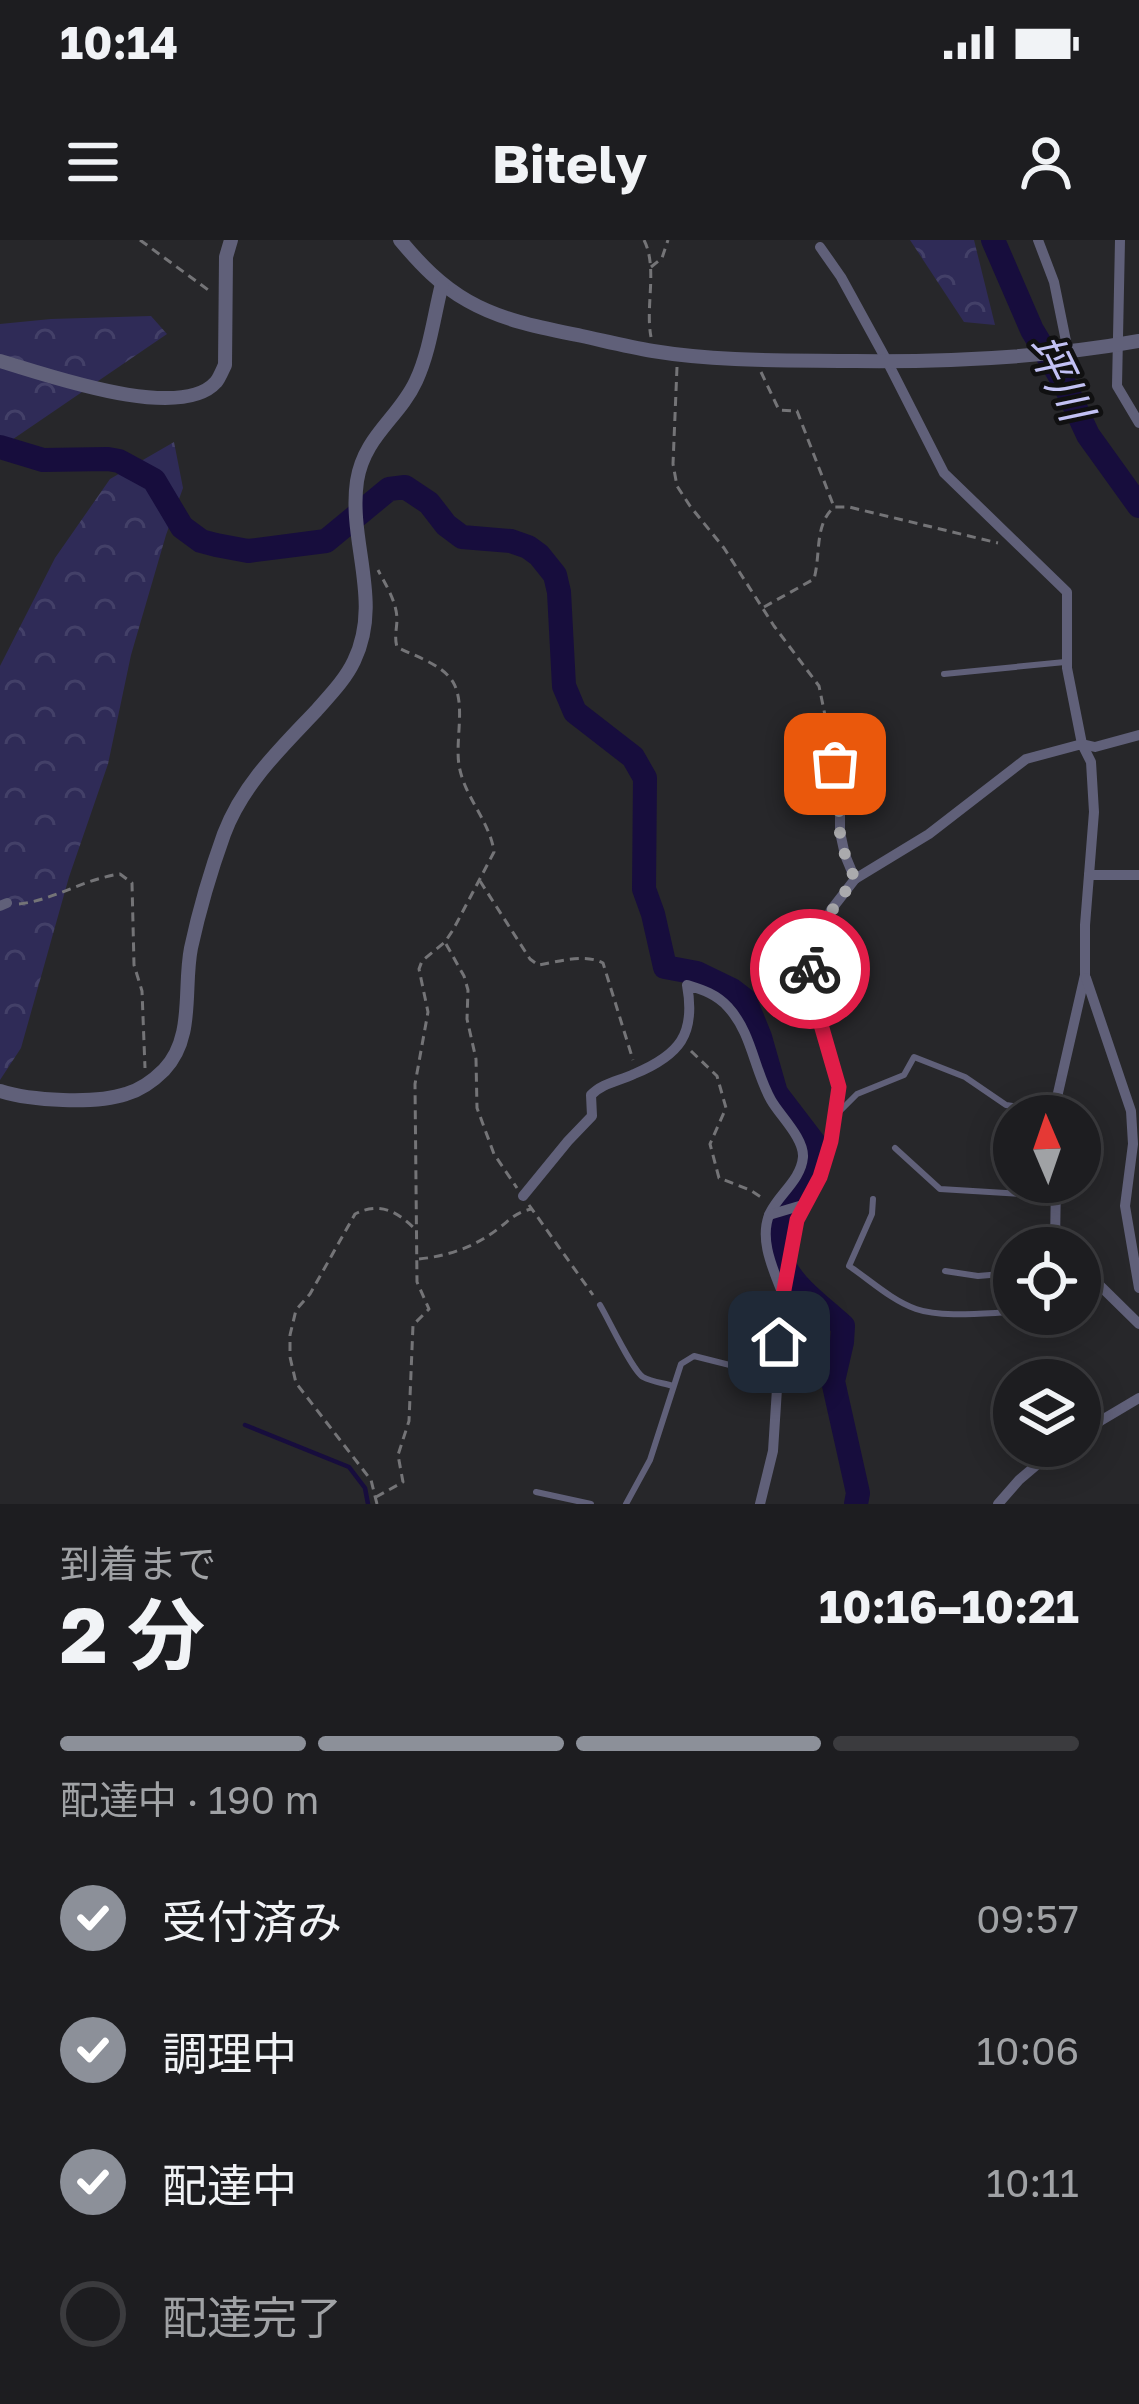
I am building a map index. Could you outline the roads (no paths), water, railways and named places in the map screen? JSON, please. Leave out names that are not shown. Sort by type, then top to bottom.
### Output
[{"type":"street","points":[[0,361],[128,397],[204,391],[218,381],[225,365],[226,257],[231,240]]},
{"type":"street","points":[[400,240],[442,284],[496,315],[654,351],[755,360],[992,359],[1139,341]]},
{"type":"street","points":[[1039,240],[1054,282],[1068,351]]},
{"type":"street","points":[[1120,240],[1117,386],[1139,423]]},
{"type":"street","points":[[820,247],[841,277],[944,473],[1066,592],[1066,662],[1082,744],[1091,763],[1094,812],[1084,925],[1085,975],[1058,1095]]},
{"type":"street","points":[[0,1091],[37,1099],[128,1094],[165,1069],[179,1050],[191,946],[238,802],[261,770],[343,681],[363,640],[366,583],[357,476],[372,440],[417,379],[442,284]]},
{"type":"street","points":[[760,1504],[773,1451],[783,1292],[797,1220],[820,1177],[839,1087],[811,990],[809,959],[831,910],[855,879],[928,834],[1026,759],[1139,735]]},
{"type":"street","points":[[830,738],[840,790],[844,855],[855,879]]},
{"type":"street","points":[[1089,875],[1139,875]]},
{"type":"street","points":[[1085,975],[1132,1112],[1134,1168],[1125,1206],[1139,1288]]},
{"type":"street","points":[[523,1196],[592,1116],[591,1095],[598,1088],[662,1060],[682,1040],[690,1022],[687,985],[708,991],[724,1002],[747,1037],[760,1081],[802,1145],[800,1168],[773,1211],[767,1248],[783,1292]]},
{"type":"street","points":[[773,1211],[803,1205]]},
{"type":"street","points":[[1101,1287],[1139,1324]]},
{"type":"street","points":[[1101,1420],[1139,1397]]},
{"type":"street","points":[[998,1504],[1034,1467]]},
{"type":"lane","points":[[944,674],[1066,662]]},
{"type":"lane","points":[[835,1116],[857,1094],[904,1075],[914,1057],[964,1077],[993,1096]]},
{"type":"lane","points":[[895,1148],[940,1189],[993,1189]]},
{"type":"lane","points":[[873,1199],[872,1214],[849,1266],[919,1310],[993,1313]]},
{"type":"lane","points":[[945,1271],[993,1275]]},
{"type":"lane","points":[[600,1305],[633,1368],[644,1378],[674,1386]]},
{"type":"lane","points":[[626,1504],[650,1460],[681,1364],[694,1356],[777,1377]]},
{"type":"lane","points":[[536,1492],[591,1504]]},
{"type":"waterway","name":"坪川","points":[[993,240],[1032,330],[1088,435],[1139,506]]},
{"type":"waterway","points":[[0,447],[43,460],[119,461],[154,480],[182,527],[216,545],[248,551],[326,541],[389,489],[405,487],[429,503],[462,537],[511,541],[539,555],[555,575],[559,592],[564,686],[575,712],[633,757],[645,778],[644,889],[665,967],[697,973],[745,1000],[776,1093],[815,1144],[809,1168],[781,1225],[779,1243],[789,1273],[843,1326],[833,1381],[858,1493],[856,1504]]},
{"type":"waterway","points":[[245,1425],[349,1467],[365,1488],[368,1504]]}]
